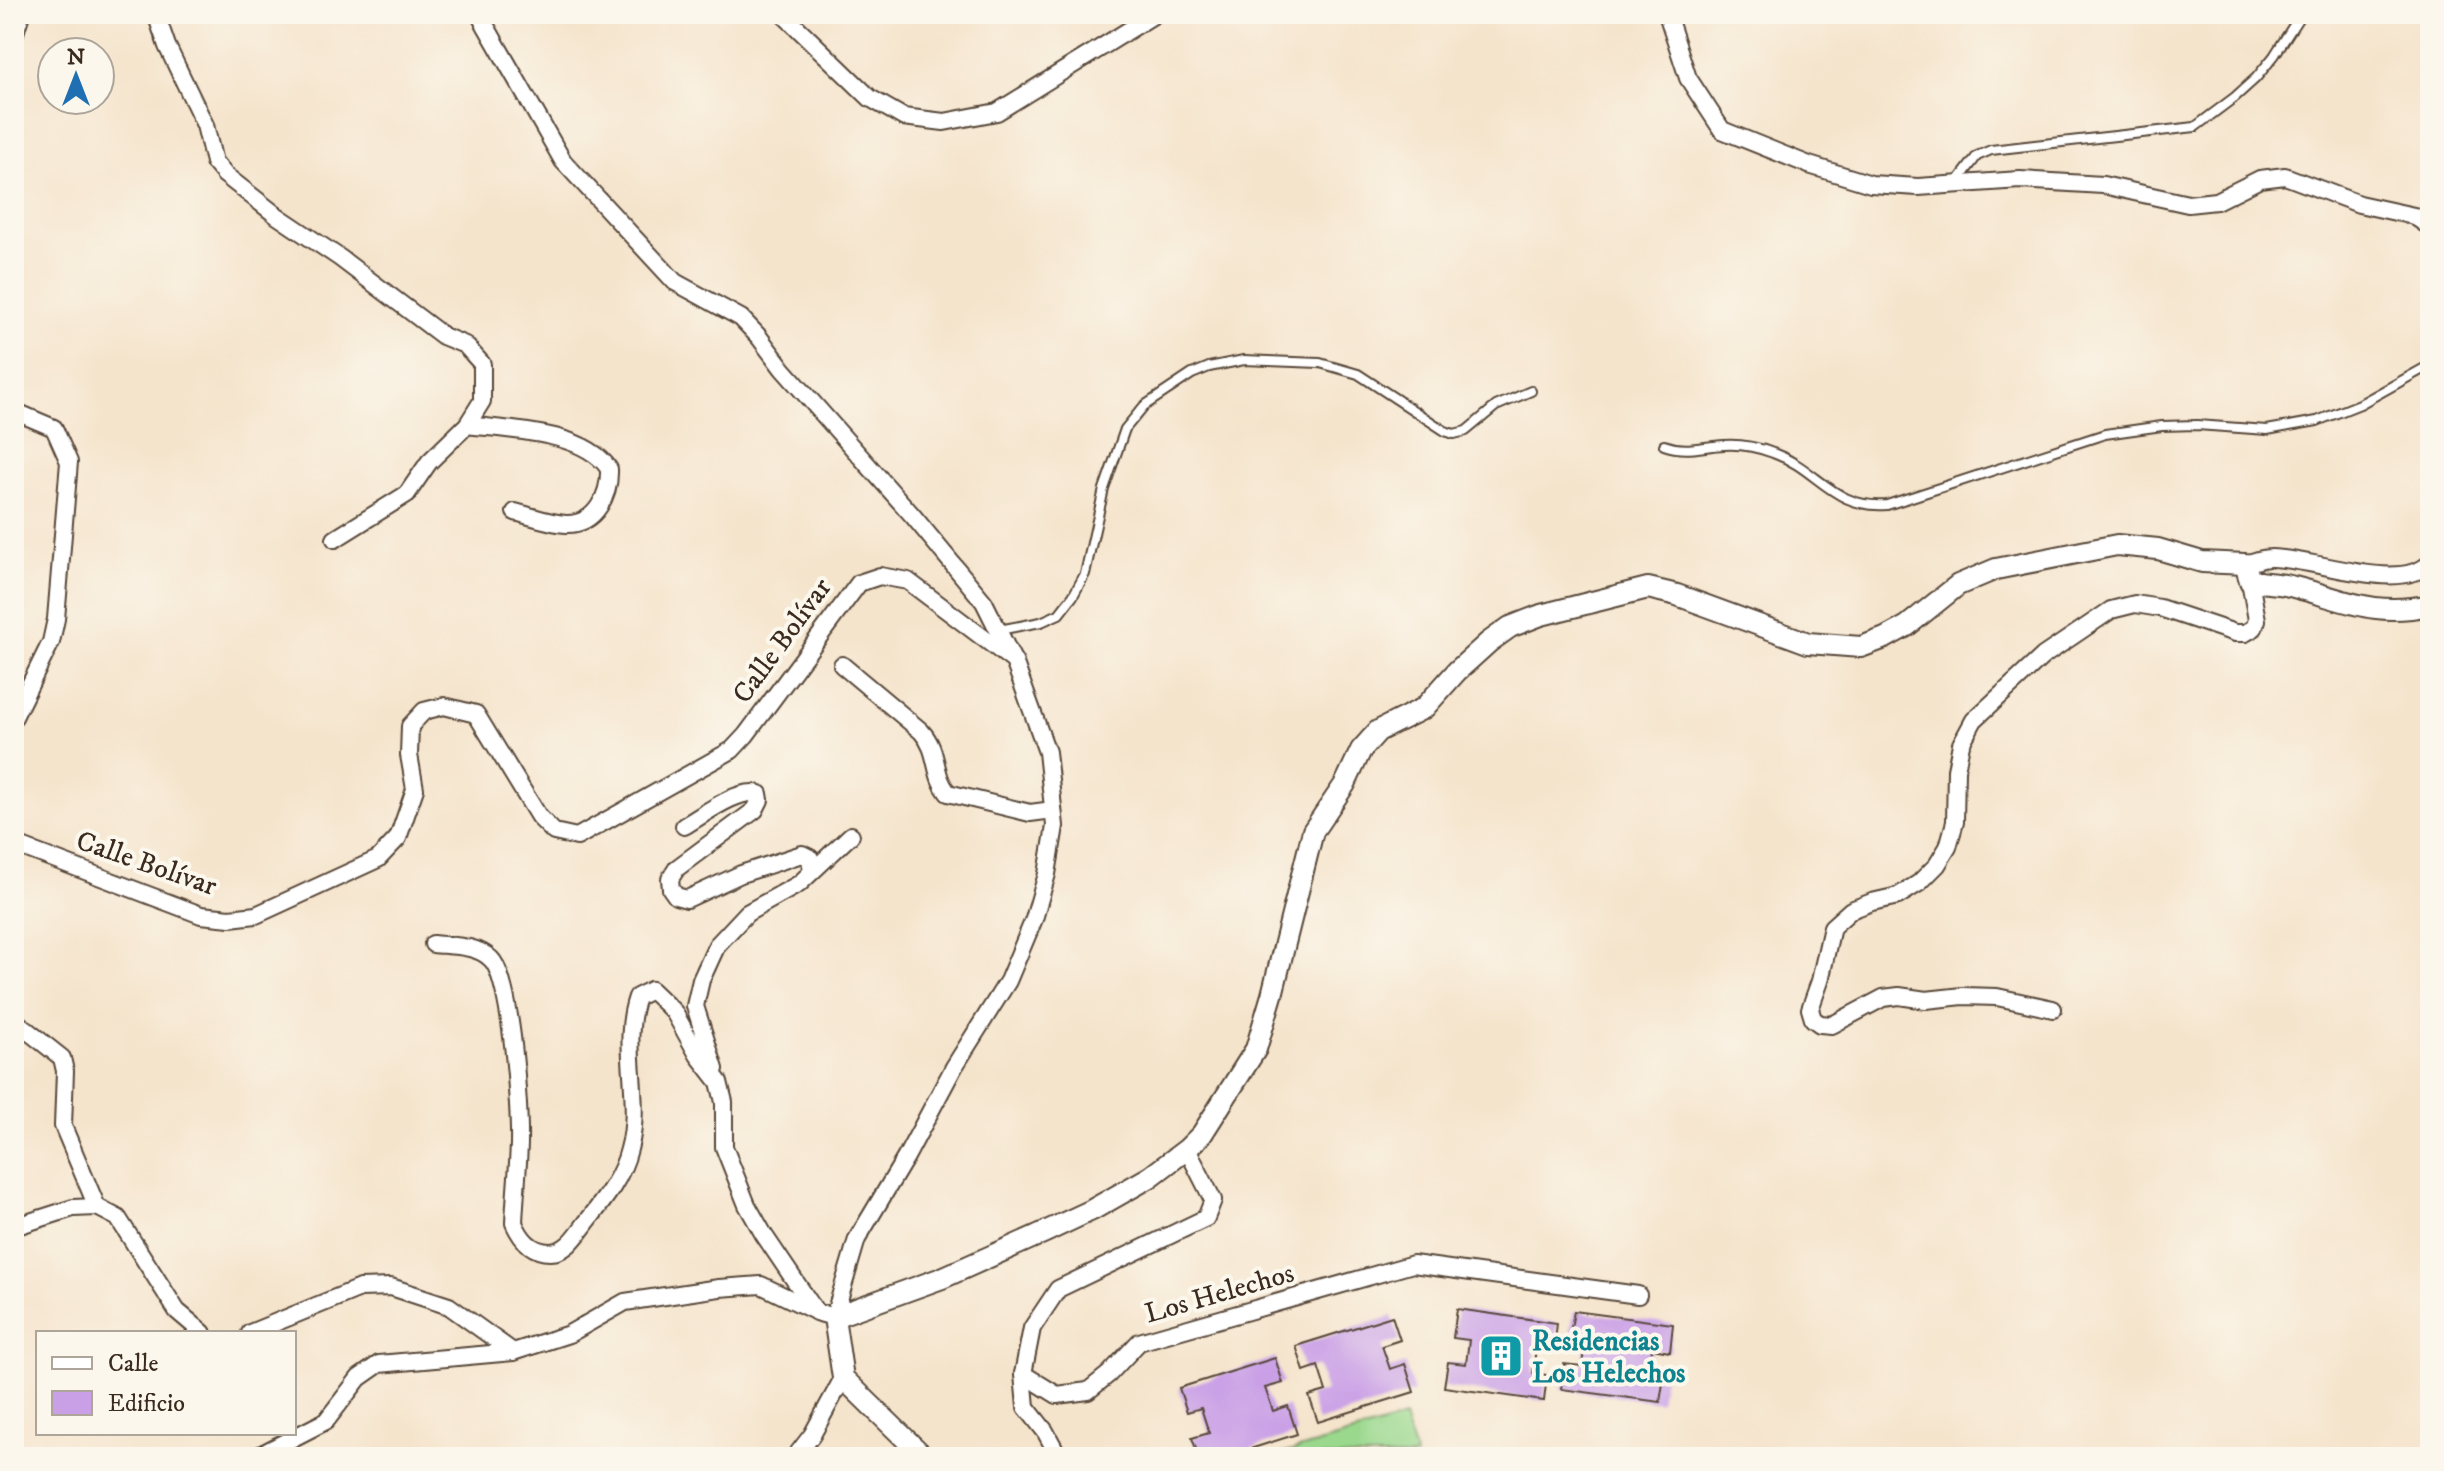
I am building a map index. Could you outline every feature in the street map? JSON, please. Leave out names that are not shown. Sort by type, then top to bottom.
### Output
[{"type":"street","points":[[14,36],[21,14]]},
{"type":"street","points":[[156,14],[167,46],[205,125],[214,162],[225,175],[443,336],[465,345],[482,364],[482,401],[467,425],[429,462],[407,494],[335,539]]},
{"type":"street","points":[[479,14],[563,161],[675,282],[741,318],[984,602],[1014,661],[1047,752],[1055,826],[1047,874],[1034,919],[1008,981],[954,1067],[906,1157],[857,1239],[825,1314]]},
{"type":"street","points":[[783,14],[870,98],[903,117],[944,122],[997,112],[1155,14]]},
{"type":"street","points":[[1667,14],[1688,78],[1722,130],[1809,165],[1871,184],[1918,187],[2020,180],[2103,185],[2188,204],[2216,201],[2260,179],[2285,176],[2359,204],[2414,216],[2430,227]]},
{"type":"street","points":[[14,411],[54,428],[69,462],[56,619],[51,642],[14,717]]},
{"type":"street","points":[[467,425],[571,441],[599,456],[609,469],[606,497],[591,516],[580,522],[566,524],[515,512]]},
{"type":"street","points":[[256,1457],[326,1421],[359,1378],[379,1364],[513,1352],[569,1334],[625,1302],[719,1288],[761,1285],[825,1314],[942,1278],[1057,1227],[1150,1177],[1202,1134],[1256,1049],[1313,831],[1345,784],[1361,750],[1378,731],[1424,708],[1457,671],[1510,627],[1541,615],[1648,588],[1677,595],[1808,643],[1861,647],[1907,626],[1958,585],[1996,569],[2117,545],[2158,549],[2248,572],[2345,604],[2388,610],[2430,605]]},
{"type":"street","points":[[2248,572],[2268,558],[2366,573],[2405,575],[2430,563]]},
{"type":"street","points":[[2053,1009],[1997,997],[1963,996],[1926,1000],[1899,996],[1883,998],[1832,1025],[1820,1024],[1813,1019],[1810,1009],[1820,981],[1832,927],[1851,910],[1898,896],[1919,883],[1937,865],[1948,847],[1955,822],[1956,770],[1961,744],[1974,720],[2043,656],[2111,610],[2135,604],[2160,608],[2206,625],[2245,633],[2254,628],[2257,620],[2248,572]]},
{"type":"street","name":"Calle Bolívar","points":[[14,844],[201,915],[230,918],[256,915],[378,859],[398,838],[415,789],[409,755],[410,726],[424,711],[444,706],[476,714],[539,817],[554,832],[577,837],[732,750],[859,583],[880,576],[908,581],[1014,661]]},
{"type":"street","points":[[842,665],[931,741],[940,782],[948,793],[1030,813],[1053,810]]},
{"type":"street","points":[[684,826],[738,795],[751,791],[759,794],[760,800],[755,810],[677,868],[670,879],[676,896],[687,899],[741,874],[802,854],[810,858],[812,871]]},
{"type":"street","points":[[851,835],[799,884],[747,913],[717,945],[701,980],[695,1006],[724,1102],[724,1147],[747,1205],[764,1235],[825,1314],[843,1378],[924,1457]]},
{"type":"street","points":[[433,944],[480,950],[494,961],[501,978],[512,1039],[520,1140],[514,1223],[529,1246],[541,1252],[557,1252],[570,1245],[613,1188],[630,1148],[633,1117],[629,1018],[637,997],[651,990],[660,997],[674,1012],[698,1055],[719,1082]]},
{"type":"street","points":[[14,1020],[62,1058],[65,1071],[63,1126],[97,1207]]},
{"type":"street","points":[[1059,1457],[1045,1431],[1026,1407],[1023,1374],[1032,1328],[1058,1289],[1206,1218],[1213,1200],[1187,1149]]},
{"type":"street","points":[[14,1227],[73,1208],[97,1207],[118,1218],[177,1311],[201,1331]]},
{"type":"street","name":"Los Helechos","points":[[1023,1374],[1057,1395],[1088,1391],[1139,1342],[1413,1264],[1638,1295]]},
{"type":"street","points":[[255,1331],[360,1288],[391,1287],[449,1306],[513,1352]]},
{"type":"street","points":[[795,1457],[812,1435],[843,1378]]},
{"type":"lane","points":[[1955,186],[1977,156],[1991,150],[2195,127],[2229,103],[2256,78],[2301,14]]},
{"type":"lane","points":[[998,630],[1059,614],[1073,596],[1085,574],[1104,489],[1125,429],[1144,406],[1192,374],[1244,360],[1320,363],[1358,374],[1454,434],[1466,431],[1496,406],[1531,391]]},
{"type":"lane","points":[[1664,445],[1683,450],[1725,445],[1768,451],[1809,471],[1840,497],[1869,506],[1887,505],[2105,434],[2162,426],[2197,425],[2267,430],[2317,421],[2360,404],[2430,365]]},
{"type":"green space","points":[[1404,1418],[1416,1457],[1272,1457]]},
{"type":"building","name":"Residencias Los Helechos","points":[[1457,1309],[1557,1323],[1554,1350],[1536,1347],[1533,1373],[1547,1375],[1544,1401],[1444,1387],[1448,1362],[1466,1364],[1469,1340],[1453,1338]]},
{"type":"building","name":"Residencias Los Helechos","points":[[1574,1311],[1673,1324],[1670,1352],[1652,1349],[1649,1375],[1664,1377],[1660,1402],[1561,1389],[1564,1364],[1582,1366],[1585,1342],[1569,1340]]},
{"type":"building","points":[[1392,1316],[1400,1340],[1382,1346],[1390,1369],[1405,1364],[1414,1392],[1318,1422],[1309,1396],[1326,1391],[1318,1366],[1304,1371],[1296,1346]]},
{"type":"building","points":[[1275,1358],[1283,1383],[1265,1388],[1273,1411],[1288,1406],[1297,1434],[1225,1457],[1199,1457],[1192,1438],[1209,1433],[1201,1408],[1187,1412],[1179,1388]]},
{"type":"place","name":"Residencias Los Helechos","points":[[1501,1356]]}]
